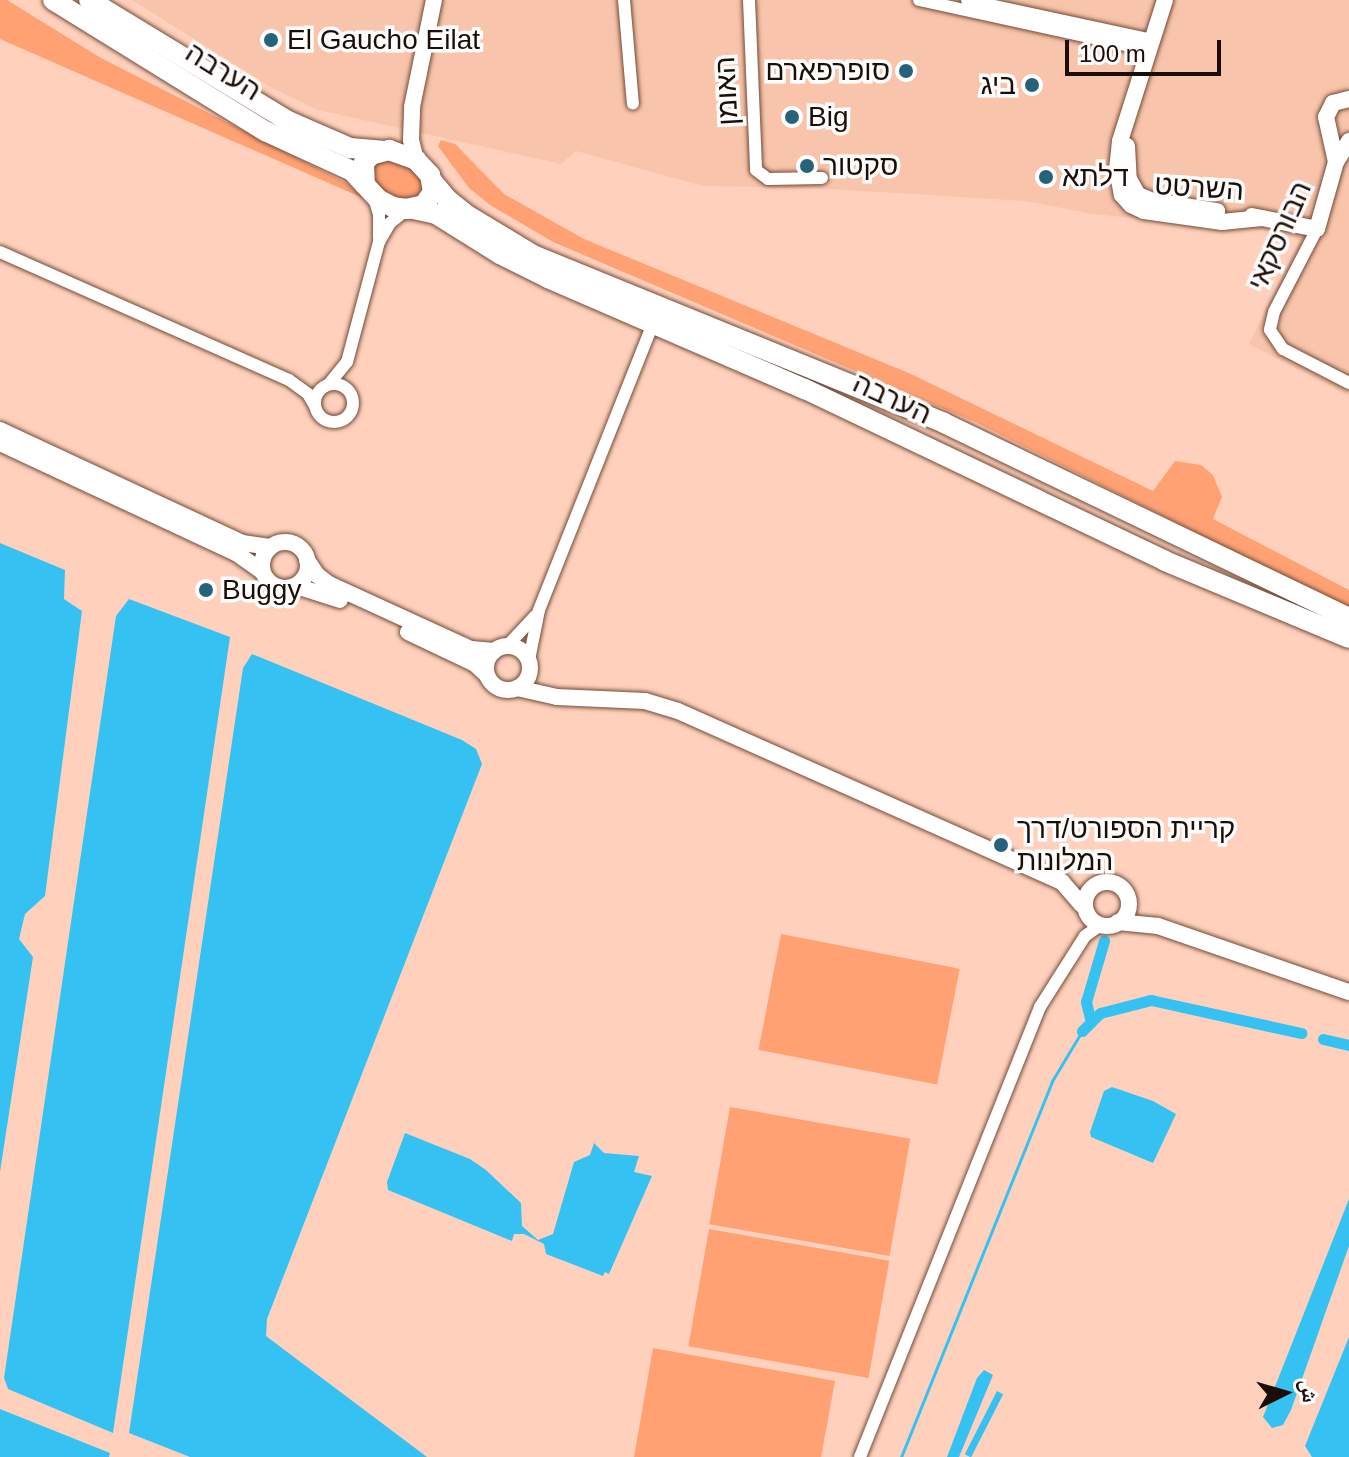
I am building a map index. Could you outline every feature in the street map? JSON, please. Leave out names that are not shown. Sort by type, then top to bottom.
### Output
[{"type":"highway","name":"הערבה","points":[[53,0],[267,132],[352,171],[369,190]]},
{"type":"highway","name":"הערבה","points":[[89,0],[293,124],[350,148],[384,151]]},
{"type":"highway","points":[[384,151],[416,160],[432,181],[431,197],[410,209],[393,207],[369,190],[364,163],[384,151]]},
{"type":"highway","name":"הערבה","points":[[432,181],[460,211],[533,255],[944,423],[1347,633]]},
{"type":"highway","name":"הערבה","points":[[410,209],[436,214],[524,267],[861,415],[1165,561],[1347,633]]},
{"type":"street","points":[[416,160],[411,140],[412,107],[434,0]]},
{"type":"street","points":[[624,0],[633,104]]},
{"type":"street","name":"האומן","points":[[749,0],[755,163],[761,177],[822,178]]},
{"type":"street","points":[[919,0],[1150,45]]},
{"type":"street","points":[[967,0],[1150,45]]},
{"type":"street","points":[[1150,45],[1165,0]]},
{"type":"street","name":"השרטט","points":[[1150,45],[1120,141],[1117,179],[1122,195],[1131,205],[1144,211],[1215,221],[1262,218],[1317,229]]},
{"type":"street","points":[[1330,132],[1326,121],[1328,109],[1337,101],[1349,99]]},
{"type":"street","points":[[384,151],[397,136],[412,107]]},
{"type":"street","name":"הבורסקאי","points":[[1330,132],[1340,139],[1349,140],[1336,162],[1317,229],[1274,312],[1270,330],[1283,349],[1349,383]]},
{"type":"street","name":"הבורסקאי","points":[[1330,132],[1336,162]]},
{"type":"street","points":[[0,252],[289,380],[308,394],[324,419],[342,421],[354,406],[347,388],[347,362],[379,242],[379,214],[369,190]]},
{"type":"street","points":[[379,242],[390,223],[410,209]]},
{"type":"street","points":[[517,688],[529,677],[539,610],[653,324]]},
{"type":"street","points":[[315,406],[316,396],[347,362]]},
{"type":"street","points":[[289,380],[347,388]]},
{"type":"street","points":[[0,430],[242,543],[270,547],[292,543],[317,575],[329,584],[471,649],[522,650],[547,687],[565,697]]},
{"type":"street","points":[[0,443],[236,553],[262,571],[274,586],[296,586],[329,596],[467,660],[498,688],[517,688],[565,697],[636,700],[664,706],[795,760],[1062,882],[1119,886],[1146,916],[1163,928]]},
{"type":"street","points":[[262,571],[262,560],[270,547]]},
{"type":"street","points":[[296,586],[306,575],[307,560]]},
{"type":"street","points":[[487,675],[486,663],[539,610]]},
{"type":"street","points":[[1062,882],[1097,917],[1163,928],[1349,992]]},
{"type":"street","points":[[1097,917],[1088,891],[1100,885]]},
{"type":"street","points":[[860,1457],[1040,1007],[1097,917],[1130,910],[1131,898]]},
{"type":"shaded area","points":[[0,0],[7,0],[101,58],[348,184],[365,199],[0,39]]},
{"type":"shaded area","points":[[132,0],[1349,0],[1349,396],[1249,344],[1300,240],[1279,232],[1092,214],[1026,201],[813,188],[703,186],[576,151],[561,164],[318,110],[272,88]]},
{"type":"shaded area","points":[[441,140],[455,144],[504,194],[584,239],[911,374],[1153,491],[1175,461],[1201,465],[1213,475],[1222,497],[1213,519],[1349,590],[1349,609],[975,422],[553,242],[490,205],[469,188],[438,146]]},
{"type":"shaded area","points":[[383,156],[413,164],[428,191],[407,204],[373,187],[371,162]]},
{"type":"shaded area","points":[[781,934],[960,969],[937,1085],[758,1050]]},
{"type":"shaded area","points":[[730,1107],[910,1139],[890,1256],[709,1224]]},
{"type":"shaded area","points":[[709,1229],[889,1261],[869,1378],[688,1346]]},
{"type":"shaded area","points":[[653,1348],[835,1381],[821,1457],[634,1457]]},
{"type":"water","points":[[0,543],[65,570],[64,599],[82,611],[45,896],[25,914],[19,939],[33,957],[0,1172]]},
{"type":"water","points":[[129,599],[230,637],[113,1433],[8,1389],[4,1378],[116,616]]},
{"type":"water","points":[[252,654],[462,740],[476,749],[482,764],[267,1319],[266,1336],[427,1457],[190,1457],[129,1433],[243,668]]},
{"type":"water","points":[[1112,1087],[1153,1101],[1176,1114],[1153,1163],[1091,1137],[1104,1091]]},
{"type":"water","points":[[405,1133],[470,1159],[486,1170],[521,1203],[522,1226],[538,1240],[553,1234],[574,1162],[590,1155],[594,1143],[604,1153],[639,1156],[634,1172],[652,1176],[609,1274],[605,1272],[603,1276],[546,1254],[544,1244],[524,1234],[514,1234],[512,1241],[388,1190],[387,1182]]},
{"type":"water","points":[[1349,1199],[1349,1246],[1291,1410],[1283,1425],[1272,1428],[1263,1417]]},
{"type":"water","points":[[1349,1337],[1349,1457],[1312,1457],[1305,1446]]},
{"type":"water","points":[[984,1370],[993,1375],[959,1457],[947,1457],[977,1378]]},
{"type":"water","points":[[997,1391],[1003,1394],[971,1457],[965,1454]]},
{"type":"water","points":[[0,1409],[110,1453],[109,1457],[0,1457]]},
{"type":"waterway","points":[[1091,1022],[1086,1002],[1104,941]]},
{"type":"waterway","points":[[1082,1031],[1100,1013],[1151,1000],[1301,1033]]},
{"type":"waterway","points":[[901,1457],[1052,1081],[1082,1031]]},
{"type":"waterway","points":[[1323,1039],[1349,1045]]},
{"type":"place","name":"El Gaucho Eilat","points":[[271,40]]},
{"type":"place","name":"סופרפארם","points":[[906,71]]},
{"type":"place","name":"ביג","points":[[1032,85]]},
{"type":"place","name":"Big","points":[[792,117]]},
{"type":"place","name":"סקטור","points":[[807,166]]},
{"type":"place","name":"דלתא","points":[[1046,177]]},
{"type":"place","name":"Buggy","points":[[206,590]]},
{"type":"place","name":"קריית הספורט/דרך המלונות","points":[[1001,845]]}]
